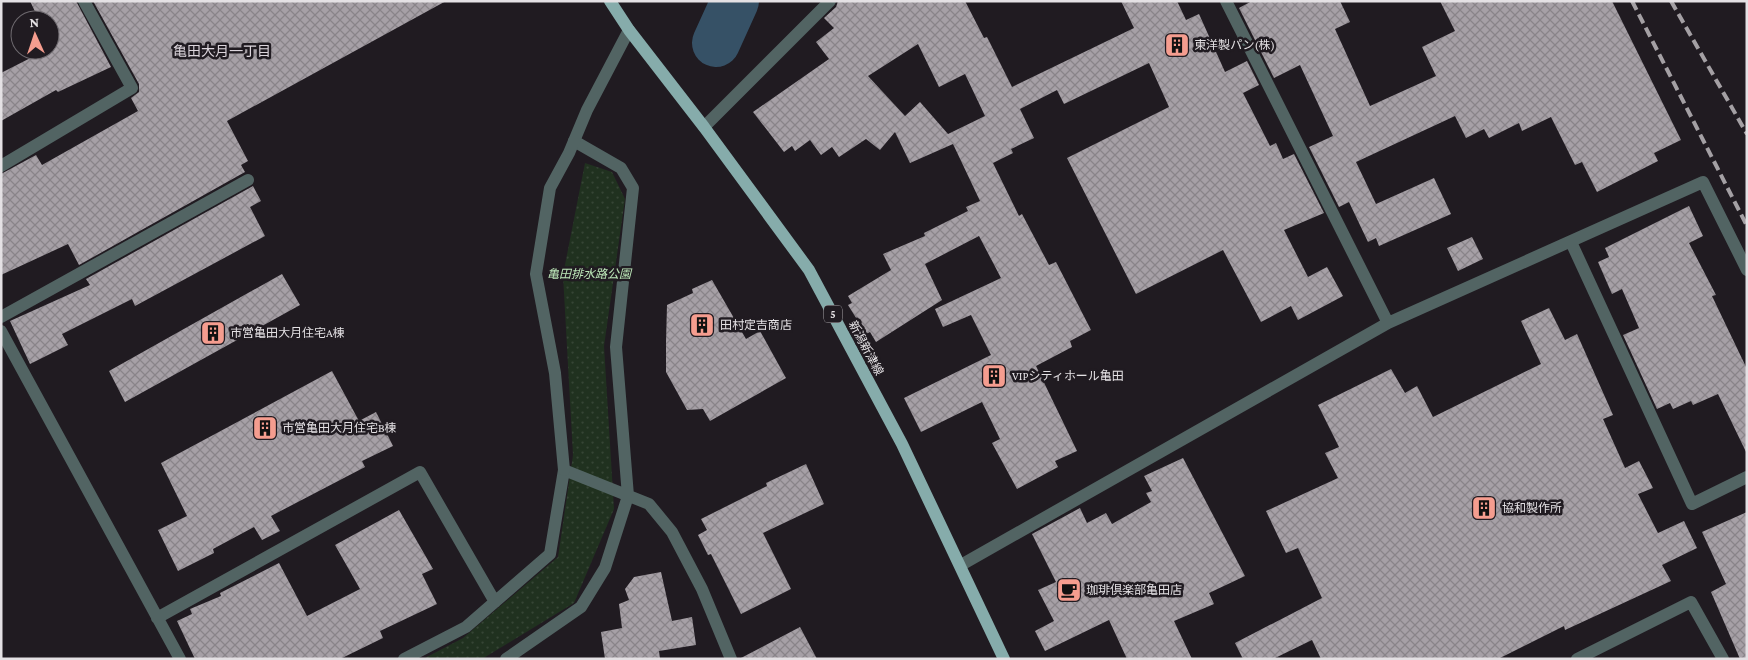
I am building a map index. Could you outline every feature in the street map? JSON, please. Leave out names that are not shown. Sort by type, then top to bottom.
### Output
[{"type":"main road","name":"新潟新津線","points":[[610,1],[629,30],[704,127],[809,270],[902,444],[1004,659]]},
{"type":"street","points":[[1,166],[132,88],[84,1]]},
{"type":"street","points":[[704,127],[830,1]]},
{"type":"street","points":[[1226,1],[1388,323]]},
{"type":"street","points":[[404,659],[466,627],[550,554],[564,470],[555,373],[536,274],[550,188],[574,141],[587,110],[629,30]]},
{"type":"street","points":[[506,659],[580,606],[605,568],[628,496],[616,347],[633,188],[620,168],[574,141]]},
{"type":"street","points":[[1,317],[248,180]]},
{"type":"street","points":[[961,565],[1388,323],[1703,182],[1747,270]]},
{"type":"street","points":[[1571,242],[1692,504],[1747,477]]},
{"type":"street","points":[[1,331],[180,659]]},
{"type":"street","points":[[564,470],[649,504],[672,532],[702,589],[731,659]]},
{"type":"street","points":[[157,618],[420,472],[495,602]]},
{"type":"street","points":[[1577,659],[1691,602],[1723,659]]},
{"type":"green space","name":"亀田排水路公園","points":[[585,163],[612,172],[625,199],[604,346],[614,509],[574,603],[482,659],[423,659],[463,638],[558,557],[573,455],[563,275]]},
{"type":"building","points":[[30,1],[76,1],[111,67],[58,92],[56,90],[1,121],[1,73],[26,60],[60,60],[60,10],[34,10]]},
{"type":"building","points":[[93,1],[446,1],[227,121],[248,161],[241,165],[245,172],[79,265],[68,244],[1,275],[1,174],[36,155],[42,165],[138,111],[131,98],[139,92],[139,84]]},
{"type":"building","points":[[838,1],[965,1],[984,38],[987,37],[1012,87],[1134,28],[1121,1],[1177,1],[1186,20],[1199,14],[1225,72],[1247,61],[1259,85],[1243,93],[1270,146],[1276,143],[1283,159],[1294,154],[1324,213],[1284,230],[1308,277],[1327,267],[1343,296],[1298,320],[1291,306],[1261,322],[1223,250],[1136,294],[1067,158],[1169,107],[1149,63],[1064,104],[1057,90],[1020,109],[1034,138],[1011,149],[1013,153],[993,163],[1019,216],[1022,214],[1049,265],[1056,262],[1091,330],[1070,341],[1072,347],[1036,366],[1077,451],[1055,461],[1058,467],[1017,489],[992,443],[1000,439],[982,402],[921,432],[904,398],[991,355],[971,315],[943,327],[935,309],[1001,278],[979,236],[925,264],[942,300],[876,342],[870,332],[866,334],[848,305],[852,303],[848,296],[891,270],[883,254],[925,236],[924,233],[968,211],[966,207],[980,201],[953,144],[910,163],[895,132],[880,150],[866,139],[839,157],[832,147],[821,155],[810,140],[795,151],[792,146],[784,152],[753,112],[829,59],[816,42],[834,28],[824,18],[836,7]],"holes":[[[918,44],[939,87],[965,74],[985,116],[948,134],[920,102],[905,116],[868,76]]]},
{"type":"building","points":[[1252,1],[1340,1],[1350,22],[1335,29],[1370,106],[1436,76],[1422,47],[1455,31],[1440,1],[1612,1],[1681,140],[1654,153],[1658,161],[1597,192],[1582,162],[1575,165],[1551,117],[1522,131],[1519,123],[1489,138],[1484,129],[1466,138],[1455,116],[1356,162],[1376,204],[1434,178],[1451,214],[1379,246],[1376,238],[1368,242],[1349,202],[1339,207],[1309,147],[1333,136],[1300,65],[1274,78],[1239,8]]},
{"type":"building","points":[[253,186],[261,201],[250,207],[265,236],[135,306],[132,299],[62,334],[68,345],[30,364],[10,321],[90,285],[86,279]]},
{"type":"building","points":[[1689,206],[1703,236],[1689,243],[1716,295],[1712,296],[1747,369],[1747,454],[1718,394],[1693,405],[1691,401],[1673,409],[1670,403],[1657,409],[1623,335],[1639,328],[1622,289],[1612,294],[1598,262],[1609,257],[1605,248]]},
{"type":"building","points":[[1472,237],[1483,259],[1458,271],[1447,248]]},
{"type":"building","name":"市営亀田大月住宅A棟","points":[[282,274],[300,305],[125,402],[109,371]]},
{"type":"building","points":[[712,280],[746,339],[760,331],[786,378],[710,421],[703,409],[687,410],[666,372],[666,342],[667,305],[693,293],[692,289]]},
{"type":"building","points":[[1549,308],[1565,340],[1577,334],[1613,415],[1603,419],[1625,468],[1639,461],[1653,488],[1638,494],[1658,533],[1684,521],[1697,548],[1662,565],[1671,581],[1565,630],[1564,626],[1498,659],[1321,659],[1312,640],[1273,659],[1243,659],[1235,643],[1322,598],[1298,548],[1286,553],[1266,511],[1338,478],[1325,453],[1339,447],[1318,405],[1391,369],[1405,393],[1417,386],[1433,417],[1541,364],[1521,321]]},
{"type":"building","points":[[332,371],[359,421],[376,412],[393,446],[362,461],[365,467],[271,516],[280,531],[262,540],[254,527],[213,549],[214,553],[178,571],[158,530],[187,516],[161,463]]},
{"type":"building","points":[[1183,458],[1245,576],[1209,593],[1214,604],[1174,621],[1192,659],[1127,659],[1109,620],[1045,651],[1035,631],[1054,621],[1038,590],[1056,582],[1032,534],[1080,508],[1087,523],[1106,513],[1112,524],[1151,502],[1146,493],[1152,491],[1144,476]]},
{"type":"building","points":[[806,464],[824,504],[763,533],[791,589],[741,614],[711,554],[708,555],[698,535],[707,530],[701,519],[767,486],[766,483]]},
{"type":"building","points":[[399,510],[433,569],[422,574],[437,604],[380,631],[383,638],[340,659],[195,659],[177,621],[192,614],[190,609],[221,596],[220,593],[279,563],[307,616],[360,589],[335,545]]},
{"type":"building","points":[[1747,512],[1747,659],[1740,659],[1711,592],[1726,584],[1702,532]]},
{"type":"building","points":[[661,572],[672,621],[692,617],[696,645],[659,651],[660,659],[605,659],[601,632],[622,628],[619,604],[629,600],[625,589],[634,577]]},
{"type":"building","points":[[800,627],[817,659],[739,659]]},
{"type":"waterway","points":[[716,43],[735,1]]},
{"type":"railway","points":[[1632,1],[1747,226]]},
{"type":"railway","points":[[1671,1],[1747,134]]},
{"type":"place","name":"東洋製パン(株)","points":[[1177,45]]},
{"type":"place","name":"田村定吉商店","points":[[702,325]]},
{"type":"place","name":"市営亀田大月住宅A棟","points":[[213,333]]},
{"type":"place","name":"VIPシティホール亀田","points":[[994,376]]},
{"type":"place","name":"市営亀田大月住宅B棟","points":[[265,428]]},
{"type":"place","name":"協和製作所","points":[[1484,508]]},
{"type":"place","name":"珈琲倶楽部亀田店","points":[[1069,590]]},
{"type":"district","name":"亀田大月一丁目","points":[[222,51]]}]
